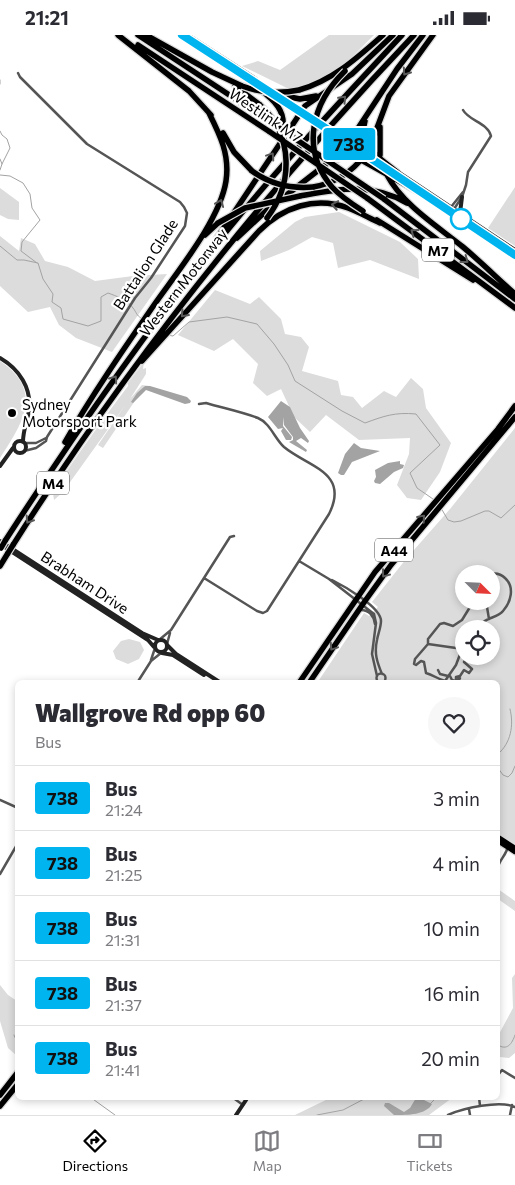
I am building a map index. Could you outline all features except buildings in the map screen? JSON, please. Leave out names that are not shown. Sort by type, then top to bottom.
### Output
[{"type":"highway","points":[[118,35],[196,97],[209,113],[234,152],[252,171],[267,181],[283,186],[313,187],[327,184],[341,177],[360,162]]},
{"type":"highway","name":"Westlink M7","points":[[123,35],[367,198],[515,308]]},
{"type":"highway","name":"Westlink M7","points":[[138,35],[384,199],[515,299]]},
{"type":"highway","points":[[146,35],[245,92],[272,117],[285,150],[285,181],[277,203],[267,218],[197,300]]},
{"type":"highway","points":[[221,77],[242,86],[266,92],[283,92],[299,89],[314,85],[339,71],[384,35]]},
{"type":"highway","points":[[384,35],[345,71],[327,91],[319,106],[314,126],[314,147],[319,164],[329,183],[342,197],[506,303],[509,303]]},
{"type":"highway","points":[[208,255],[210,249],[306,105],[355,71],[393,35]]},
{"type":"highway","name":"Western Motorway","points":[[1,544],[56,462],[149,331],[208,255],[288,159],[402,35]]},
{"type":"highway","name":"Western Motorway","points":[[0,566],[78,446],[156,336],[229,243],[315,142],[414,35]]},
{"type":"highway","points":[[229,243],[233,243],[266,211],[343,151],[400,63],[422,35]]},
{"type":"highway","points":[[371,144],[385,105],[433,35]]},
{"type":"highway","points":[[240,72],[279,107],[284,125],[280,143]]},
{"type":"highway","points":[[280,95],[293,99],[304,99],[333,87]]},
{"type":"highway","points":[[380,155],[380,123],[392,93]]},
{"type":"highway","points":[[56,462],[86,406],[194,247],[218,207],[226,179],[227,164],[224,145],[209,113]]},
{"type":"highway","points":[[366,116],[364,131],[366,145],[397,172]]},
{"type":"highway","points":[[324,166],[343,157],[356,157],[433,200]]},
{"type":"highway","points":[[387,175],[397,190],[416,209],[470,253],[515,294]]},
{"type":"highway","points":[[194,247],[218,223],[245,208],[300,196],[338,190],[368,189],[396,197],[416,209]]},
{"type":"highway","points":[[128,375],[132,374],[156,345],[265,226],[287,211],[311,204],[332,204],[355,210],[380,223]]},
{"type":"highway","name":"A44","points":[[443,498],[515,406]]},
{"type":"highway","name":"A44","points":[[301,680],[375,573],[515,417]]},
{"type":"highway","name":"A44","points":[[312,680],[364,603],[435,507]]},
{"type":"highway","points":[[0,1095],[15,1076]]},
{"type":"highway","points":[[0,1106],[15,1088]]},
{"type":"main road","points":[[182,35],[336,133],[433,200],[460,213],[515,250]]},
{"type":"main road","points":[[188,35],[280,95],[301,111]]},
{"type":"main road","points":[[349,142],[397,172],[515,255]]},
{"type":"main road","points":[[460,213],[462,197]]},
{"type":"main road","points":[[0,358],[18,373],[27,390],[29,410],[24,431],[26,447],[24,451],[9,457],[1,464]]},
{"type":"main road","points":[[1,464],[24,431]]},
{"type":"main road","points":[[17,441],[24,442]]},
{"type":"main road","points":[[13,448],[19,453]]},
{"type":"main road","name":"Brabham Drive","points":[[1,544],[148,637],[159,640]]},
{"type":"main road","name":"Brabham Drive","points":[[1,544],[148,640],[154,647]]},
{"type":"main road","points":[[211,680],[172,655],[157,651],[154,647],[159,640],[164,641],[176,655],[216,680]]},
{"type":"main road","points":[[162,653],[166,650],[167,644]]},
{"type":"main road","points":[[503,846],[515,848]]},
{"type":"main road","points":[[503,846],[515,853]]},
{"type":"main road","points":[[236,1115],[246,1100]]},
{"type":"street","name":"Battalion Glade","points":[[18,73],[87,145],[180,202],[186,209],[188,218],[185,226],[151,278],[135,298],[46,441],[41,445],[24,451]]},
{"type":"street","points":[[451,210],[462,197],[466,187],[468,172],[491,136],[489,131],[467,116],[463,110]]},
{"type":"street","points":[[451,210],[466,187]]},
{"type":"street","points":[[199,404],[206,403],[258,418],[284,447],[323,471],[330,478],[335,490],[334,502],[329,514],[269,609],[263,613],[255,610],[204,578]]},
{"type":"street","points":[[24,442],[36,443],[47,437]]},
{"type":"street","points":[[167,644],[172,630],[204,578],[230,537],[234,536]]},
{"type":"street","points":[[299,561],[364,603],[376,618],[374,635]]},
{"type":"street","points":[[488,610],[489,619],[502,612],[508,603],[511,591],[508,582],[500,575]]},
{"type":"street","points":[[364,603],[376,609],[381,619],[376,654],[377,665],[385,677],[384,680]]},
{"type":"street","points":[[357,613],[363,610],[372,615],[375,623],[372,658],[378,680]]},
{"type":"street","points":[[442,680],[426,672],[424,661],[416,665],[414,661],[428,644],[428,639],[440,623],[454,626],[461,622],[468,610]]},
{"type":"street","points":[[159,640],[172,630]]},
{"type":"street","points":[[428,644],[455,648]]},
{"type":"street","points":[[139,680],[151,661],[154,647]]},
{"type":"street","points":[[151,661],[162,653]]},
{"type":"street","points":[[445,680],[455,665]]},
{"type":"street","points":[[457,680],[456,677],[460,676],[464,669],[469,673],[472,669],[467,665]]},
{"type":"street","points":[[438,670],[440,674],[448,677]]},
{"type":"street","points":[[450,673],[451,679],[453,680]]},
{"type":"street","points":[[377,676],[382,674]]},
{"type":"street","points":[[0,800],[15,807]]},
{"type":"street","points":[[500,859],[503,846]]},
{"type":"street","points":[[0,873],[15,848]]},
{"type":"street","points":[[500,1072],[502,1070],[515,1079]]},
{"type":"street","points":[[236,1100],[243,1105]]},
{"type":"street","points":[[479,1100],[480,1107]]},
{"type":"street","points":[[448,1115],[480,1107],[514,1106],[510,1115]]},
{"type":"street","points":[[469,1109],[470,1115]]},
{"type":"shaded area","points":[[329,35],[374,35],[347,62],[333,72],[307,85],[289,89],[242,66],[258,61],[280,70]]},
{"type":"shaded area","points":[[515,187],[515,246],[488,228]]},
{"type":"shaded area","points":[[0,188],[19,202],[19,220],[8,219],[0,215]]},
{"type":"shaded area","points":[[339,212],[400,242],[418,259],[419,279],[370,260],[338,268],[333,243],[312,237],[289,250],[261,261],[260,251],[295,222],[305,217]]},
{"type":"shaded area","points":[[0,236],[19,251],[21,238],[35,244],[45,261],[68,267],[95,281],[167,274],[112,352],[76,338],[59,325],[50,307],[28,312],[0,286]]},
{"type":"shaded area","points":[[215,290],[250,304],[259,297],[281,319],[285,334],[301,337],[309,347],[302,371],[338,381],[341,395],[353,397],[362,408],[384,391],[396,397],[411,378],[423,389],[426,408],[451,443],[440,472],[421,500],[407,498],[397,485],[409,454],[410,438],[359,440],[326,415],[310,432],[294,417],[281,389],[267,396],[253,383],[258,364],[233,339],[214,351],[178,335]]},
{"type":"shaded area","name":"Sydney Motorsport Park","points":[[0,361],[14,372],[22,384],[26,396],[22,420],[0,458]]},
{"type":"shaded area","points":[[144,362],[143,369],[146,368],[146,374],[130,399],[142,385],[150,386],[145,386],[103,448],[98,445],[126,404],[63,492],[54,500],[53,493],[63,483],[62,478]]},
{"type":"shaded area","points":[[145,386],[187,397],[191,401],[185,404],[146,390],[133,403],[131,402]]},
{"type":"shaded area","points":[[281,401],[290,407],[300,428],[309,441],[308,443],[301,438],[296,441],[307,450],[306,452],[289,442],[293,440],[293,437],[284,425],[284,417],[283,426],[292,437],[291,440],[286,440],[281,431],[283,428],[278,429],[268,417]]},
{"type":"shaded area","points":[[515,428],[515,844],[500,835],[500,680],[319,680],[364,613],[369,616],[378,607],[372,602]]},
{"type":"shaded area","points":[[354,443],[361,448],[380,451],[352,462],[344,475],[341,475],[338,473],[345,454]]},
{"type":"shaded area","points":[[400,461],[400,464],[404,465],[403,468],[394,472],[380,484],[375,483],[375,470],[388,463]]},
{"type":"shaded area","points":[[129,639],[140,642],[144,650],[139,659],[128,664],[116,659],[113,651],[121,641]]},
{"type":"shaded area","points":[[500,890],[515,901],[515,911],[500,900]]},
{"type":"shaded area","points":[[515,974],[515,1053],[509,1058],[500,1057],[500,1032],[513,1008],[512,978]]},
{"type":"shaded area","points":[[0,985],[8,995],[15,1000],[15,1054],[8,1048],[0,1021]]},
{"type":"shaded area","points":[[326,1100],[449,1100],[429,1115],[295,1115]]},
{"type":"shaded area","points":[[415,1100],[424,1100],[432,1104],[426,1110],[416,1114],[405,1115],[394,1115],[384,1106],[385,1103],[389,1103],[404,1112],[410,1108]]},
{"type":"waterway","points":[[0,131],[7,139],[10,148],[2,164]]},
{"type":"waterway","points":[[0,159],[2,164],[0,170]]},
{"type":"waterway","points":[[0,175],[10,176],[23,183],[30,194],[32,208],[40,220],[22,242],[21,251],[37,263]]},
{"type":"waterway","points":[[0,246],[17,260],[38,263],[43,279],[53,294],[52,302],[61,308],[63,319],[88,326],[101,321],[101,297],[108,293],[128,303],[141,318]]},
{"type":"waterway","points":[[167,335],[173,336],[189,322],[227,317],[257,324],[274,344],[288,365],[295,381],[342,411],[365,423],[390,415],[416,414],[440,445],[410,473],[417,488],[433,499]]},
{"type":"waterway","points":[[441,508],[448,520],[454,522],[485,511],[489,511],[501,518],[515,505]]},
{"type":"waterway","points":[[500,752],[509,739],[512,721],[510,709]]},
{"type":"waterway","points":[[500,771],[508,777],[515,766]]},
{"type":"waterway","points":[[500,1046],[509,1046],[515,1035]]},
{"type":"waterway","points":[[94,1100],[115,1115]]},
{"type":"waterway","points":[[317,1115],[343,1110],[362,1100]]},
{"type":"waterway","points":[[430,1104],[434,1100]]},
{"type":"bus line","name":"738","points":[[182,35],[412,185],[515,255]]},
{"type":"place","name":"Sydney Motorsport Park","points":[[12,413]]}]
